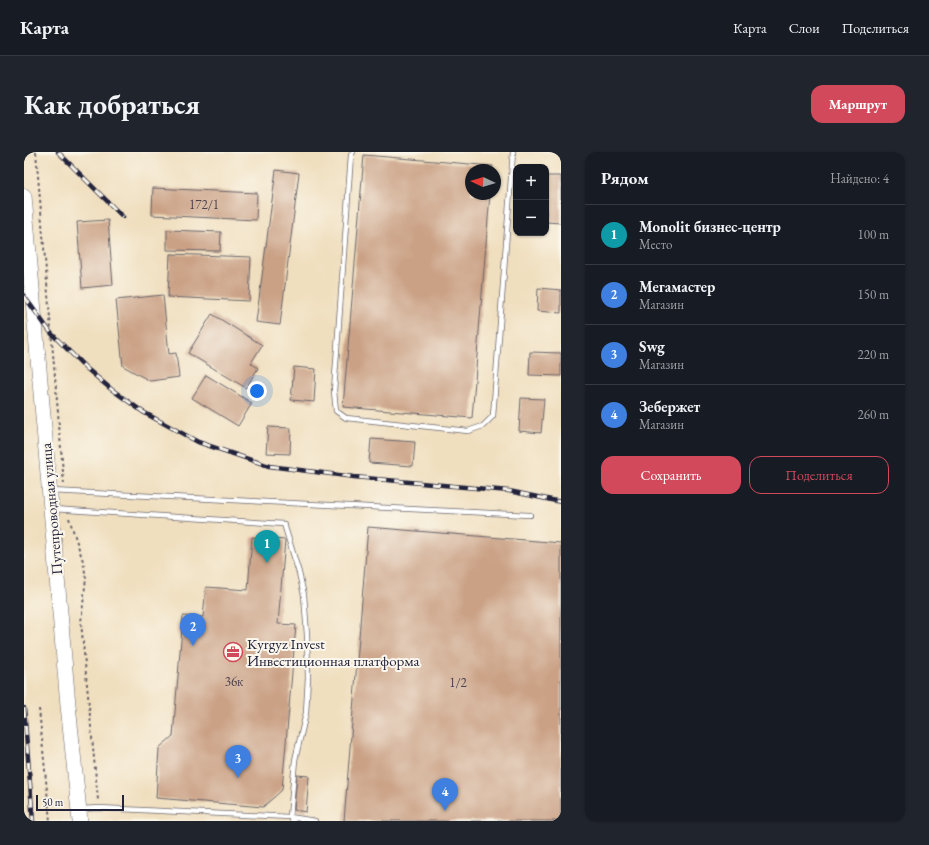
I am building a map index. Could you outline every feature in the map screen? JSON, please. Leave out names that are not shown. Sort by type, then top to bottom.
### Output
[{"type":"main road","name":"Путепроводная улица","points":[[24,196],[49,491],[79,815]]},
{"type":"lane","points":[[353,152],[351,155],[334,383],[336,411],[346,418],[468,431],[483,426],[493,416],[513,152]]},
{"type":"lane","points":[[49,491],[530,515]]},
{"type":"lane","points":[[51,509],[284,524],[304,595],[307,634],[308,677],[306,713],[295,760],[292,819]]},
{"type":"lane","points":[[79,815],[99,808],[315,821]]},
{"type":"path","points":[[39,709],[50,821]]},
{"type":"building","points":[[364,155],[470,164],[465,164],[465,200],[490,200],[472,418],[343,407]]},
{"type":"building","points":[[276,170],[299,173],[280,325],[256,322]]},
{"type":"building","points":[[549,176],[561,176],[561,223],[549,222]]},
{"type":"building","points":[[153,188],[257,193],[256,220],[152,215]]},
{"type":"building","points":[[108,220],[113,285],[82,288],[77,222]]},
{"type":"building","points":[[167,230],[221,232],[220,251],[167,250]]},
{"type":"building","points":[[170,254],[251,257],[249,301],[168,297]]},
{"type":"building","points":[[538,288],[561,290],[561,313],[537,311]]},
{"type":"building","points":[[163,295],[169,354],[176,353],[179,377],[150,381],[123,366],[116,300]]},
{"type":"building","points":[[212,314],[262,345],[251,363],[258,368],[246,388],[188,353]]},
{"type":"building","points":[[530,352],[561,353],[561,376],[529,375]]},
{"type":"building","points":[[294,367],[316,369],[314,402],[291,400]]},
{"type":"building","points":[[206,375],[252,403],[238,426],[192,398]]},
{"type":"building","points":[[521,398],[544,399],[541,433],[519,431]]},
{"type":"building","points":[[268,427],[291,428],[290,454],[266,453]]},
{"type":"building","points":[[371,439],[415,442],[413,466],[369,463]]},
{"type":"building","points":[[368,527],[561,543],[561,821],[344,821]]},
{"type":"building","points":[[252,537],[285,540],[278,624],[296,625],[282,790],[263,807],[156,798],[159,748],[173,736],[183,616],[203,617],[206,587],[248,590]]},
{"type":"building","points":[[297,775],[309,776],[306,812],[294,810]]},
{"type":"railway","points":[[58,152],[123,217]]},
{"type":"railway","points":[[24,296],[51,333],[86,368],[111,389],[143,412],[198,442],[269,466],[354,477],[509,491],[561,502]]},
{"type":"railway","points":[[24,708],[33,821]]},
{"type":"place","name":"Monolit бизнес-центр","points":[[267,563]]},
{"type":"place","name":"Мегамастер","points":[[193,646]]},
{"type":"place","name":"Kyrgyz Invest Инвестиционная платформа","points":[[233,652]]},
{"type":"place","name":"Swg","points":[[238,778]]},
{"type":"place","name":"Зебержет","points":[[445,811]]}]
